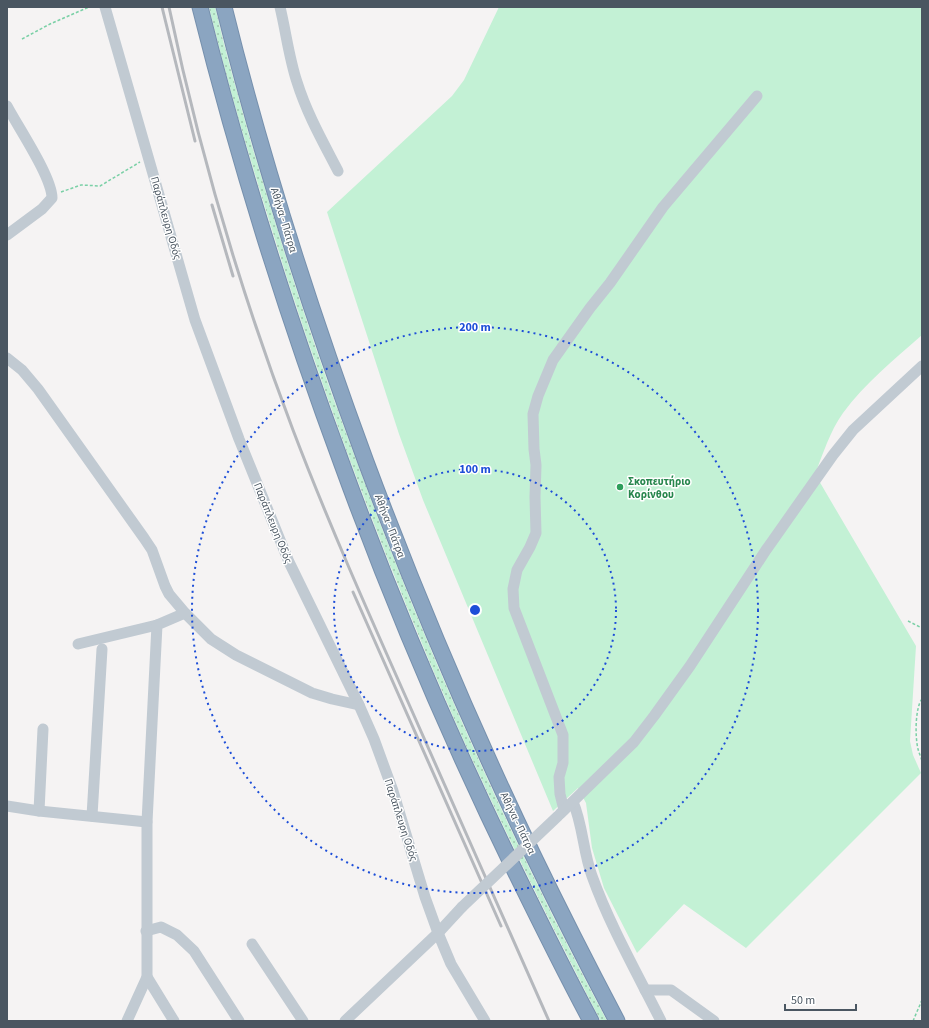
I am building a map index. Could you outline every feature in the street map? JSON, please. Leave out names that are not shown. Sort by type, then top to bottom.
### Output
[{"type":"highway","points":[[200,7],[215,69],[269,252],[307,367],[370,541],[453,740],[538,918],[591,1021]]},
{"type":"highway","name":"Αθήνα - Πάτρα","points":[[224,7],[235,52],[271,178],[313,313],[337,384],[392,532],[474,730],[555,901],[617,1021]]},
{"type":"street","name":"Παράπλευρη Οδός","points":[[105,7],[195,320],[239,439],[289,562],[374,739],[393,791],[425,898],[438,933],[452,964],[486,1021]]},
{"type":"street","points":[[280,7],[299,88],[312,123],[338,171]]},
{"type":"street","points":[[561,813],[559,777],[563,763],[563,735],[514,608],[513,589],[518,570],[536,532],[534,497],[536,465],[533,414],[538,396],[557,353],[610,283],[662,207],[756,96]]},
{"type":"street","points":[[7,106],[45,174],[52,191],[52,198],[42,209],[7,235]]},
{"type":"street","points":[[7,358],[22,370],[38,389],[152,550],[165,586],[185,613],[211,639],[236,655],[312,692],[332,699],[359,705]]},
{"type":"street","points":[[345,1021],[438,933],[462,907],[634,742],[690,666],[775,538],[833,455],[853,430],[922,366]]},
{"type":"street","points":[[78,644],[157,625],[185,613]]},
{"type":"street","points":[[127,1021],[147,977],[147,822],[157,625]]},
{"type":"street","points":[[92,816],[102,648]]},
{"type":"street","points":[[39,811],[43,729]]},
{"type":"street","points":[[573,802],[577,811],[584,849],[591,874],[606,909],[661,1021]]},
{"type":"street","points":[[7,806],[39,811],[147,822]]},
{"type":"street","points":[[146,931],[161,927],[177,935],[194,951],[239,1021]]},
{"type":"street","points":[[252,944],[303,1021]]},
{"type":"street","points":[[147,977],[174,1021]]},
{"type":"street","points":[[645,990],[671,990],[714,1021]]},
{"type":"path","points":[[22,39],[50,24],[89,7]]},
{"type":"path","points":[[52,195],[81,185],[100,186],[148,157]]},
{"type":"path","points":[[908,621],[922,628]]},
{"type":"path","points":[[922,699],[918,704],[916,736],[918,750],[922,761]]},
{"type":"path","points":[[914,1021],[922,1000]]},
{"type":"green space","points":[[209,7],[215,7],[250,139],[309,329],[349,441],[406,589],[436,663],[501,808],[570,951],[607,1021],[601,1021],[596,1012],[504,827],[452,714],[385,553],[324,389],[287,278],[236,109]]},
{"type":"green space","name":"Σκοπευτήριο Κορίνθου","points":[[499,7],[922,7],[922,335],[871,381],[843,413],[831,435],[815,474],[916,646],[910,741],[913,755],[921,773],[746,948],[684,904],[637,953],[604,888],[592,848],[586,803],[578,788],[553,811],[423,500],[399,434],[327,212],[452,96],[464,80]]},
{"type":"railway","points":[[162,7],[195,141]]},
{"type":"railway","points":[[169,7],[194,115],[223,221],[256,326],[293,430],[363,601],[549,1021]]},
{"type":"railway","points":[[212,205],[233,276]]},
{"type":"railway","points":[[353,592],[501,926]]},
{"type":"place","name":"Σκοπευτήριο Κορίνθου","points":[[620,487]]}]
